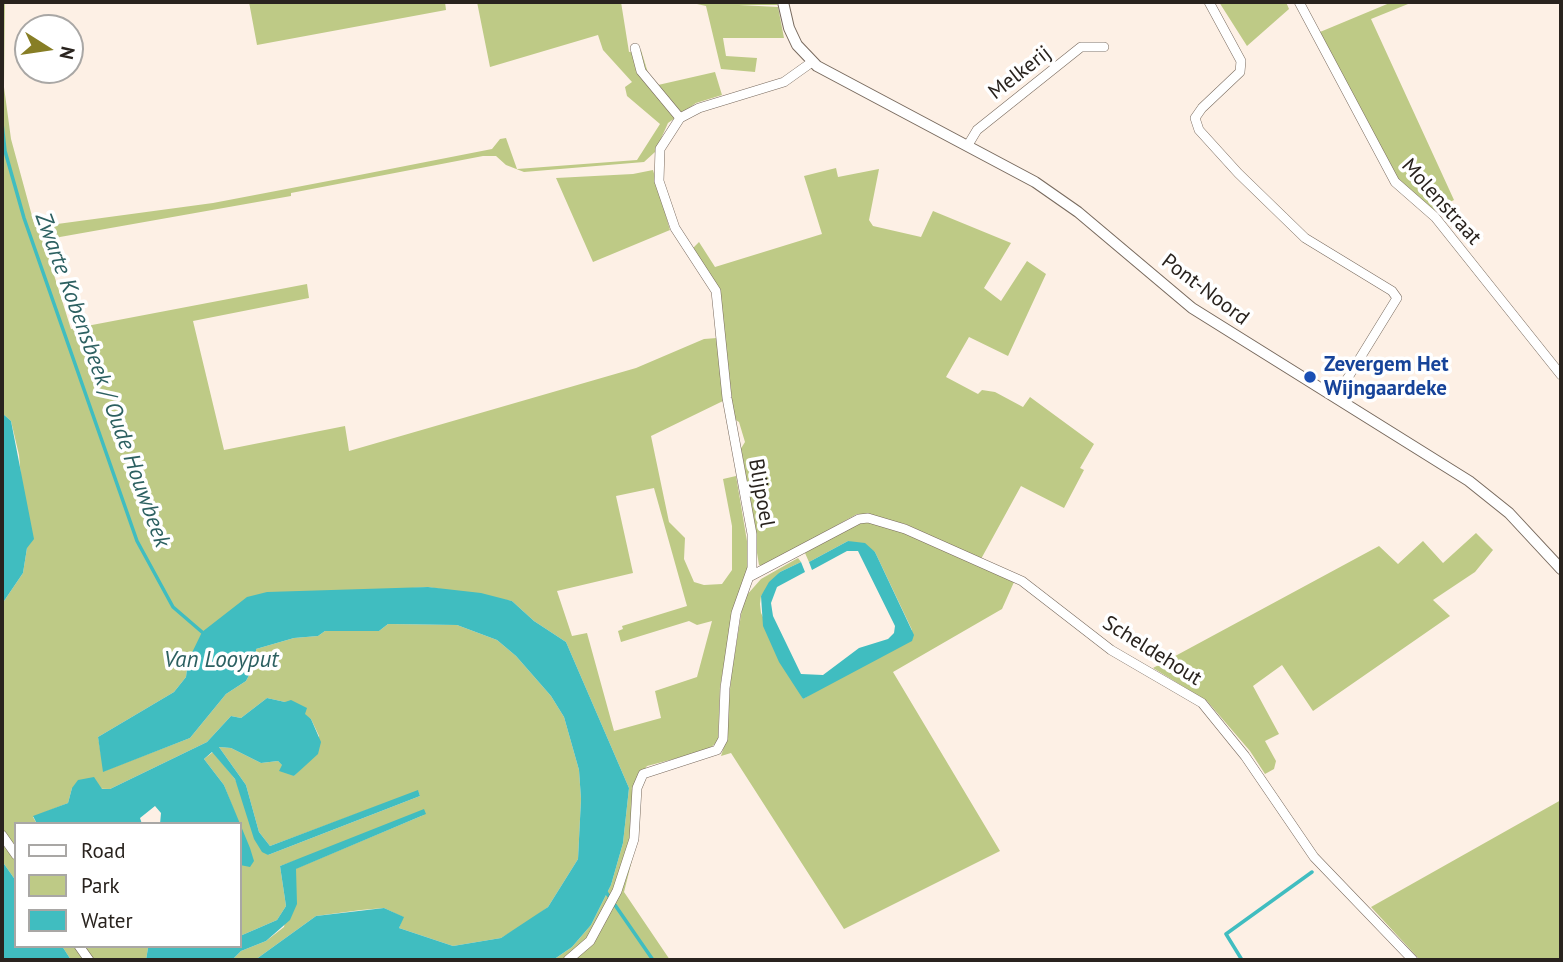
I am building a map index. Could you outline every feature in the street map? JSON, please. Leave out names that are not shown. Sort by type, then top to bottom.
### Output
[{"type":"street","points":[[635,48],[641,71],[680,118],[699,107],[784,82],[812,62],[792,37],[783,2]]},
{"type":"street","points":[[1209,2],[1241,61],[1240,72],[1195,118],[1199,130],[1238,173],[1305,238],[1392,291],[1397,298],[1336,397]]},
{"type":"street","name":"Molenstraat","points":[[1299,2],[1372,144],[1395,182],[1435,217],[1561,375]]},
{"type":"street","name":"Melkerij","points":[[968,145],[977,130],[1081,47],[1104,47]]},
{"type":"street","name":"Pont-Noord","points":[[812,62],[1035,182],[1078,212],[1192,308],[1242,342],[1336,397],[1469,481],[1509,513],[1561,569]]},
{"type":"street","name":"Blijpoel","points":[[568,960],[590,941],[611,906],[634,839],[637,788],[643,774],[654,768],[718,750],[723,739],[725,688],[736,612],[751,576],[752,534],[727,398],[716,291],[675,228],[659,181],[660,149],[680,118]]},
{"type":"street","name":"Scheldehout","points":[[751,576],[859,519],[868,518],[905,529],[1022,581],[1111,650],[1202,703],[1245,756],[1314,858],[1413,960]]},
{"type":"street","points":[[2,835],[14,852]]},
{"type":"green space","points":[[2,2],[5,2],[4,87],[11,139],[35,227],[213,203],[492,149],[500,139],[506,138],[517,169],[637,160],[660,124],[627,96],[625,87],[632,82],[603,50],[598,35],[490,67],[477,2],[621,2],[629,52],[641,50],[648,73],[658,85],[715,72],[722,95],[696,103],[668,123],[655,152],[644,162],[524,172],[506,165],[496,156],[483,156],[291,193],[291,196],[43,240],[71,329],[307,284],[309,298],[193,321],[224,450],[345,426],[349,451],[636,368],[704,339],[717,338],[723,401],[651,436],[669,522],[685,538],[684,559],[694,582],[704,585],[722,584],[732,570],[732,526],[723,479],[736,476],[748,547],[748,567],[735,603],[720,687],[718,741],[708,750],[647,766],[636,781],[641,791],[639,832],[624,892],[670,960],[553,960],[572,947],[591,925],[611,885],[623,843],[629,788],[566,642],[534,621],[512,601],[428,587],[380,590],[188,661],[186,677],[174,692],[98,737],[104,771],[190,738],[226,694],[246,681],[256,662],[256,649],[294,638],[318,636],[325,631],[379,631],[388,624],[457,625],[497,640],[516,656],[551,696],[564,717],[579,770],[581,799],[578,859],[548,907],[525,924],[501,938],[453,946],[399,928],[403,917],[384,908],[361,910],[316,916],[255,960],[232,960],[241,951],[266,941],[284,927],[295,869],[426,814],[280,866],[286,906],[277,920],[242,935],[242,863],[253,860],[242,832],[242,822],[238,822],[224,785],[204,759],[213,752],[235,779],[268,855],[420,796],[418,791],[270,846],[259,832],[246,785],[219,747],[231,748],[261,763],[278,761],[294,776],[312,757],[319,736],[311,719],[285,702],[267,698],[241,718],[231,716],[207,742],[110,789],[72,788],[68,803],[33,817],[36,822],[14,822],[14,878],[2,861],[2,604],[23,573],[27,548],[19,455],[11,421],[2,413]],"holes":[[[654,488],[687,606],[622,626],[623,629],[618,631],[621,642],[689,621],[697,625],[712,621],[697,677],[655,691],[661,718],[614,731],[587,633],[572,636],[557,591],[633,573],[616,496]]]},
{"type":"green space","points":[[249,2],[445,2],[446,10],[257,45]]},
{"type":"green space","points":[[688,2],[777,2],[777,5],[739,5],[778,7],[784,38],[723,38],[726,56],[757,58],[755,72],[721,69],[706,6]]},
{"type":"green space","points":[[1219,2],[1286,2],[1289,9],[1247,46]]},
{"type":"green space","points":[[1392,2],[1413,2],[1371,19],[1454,200],[1434,210],[1397,182],[1320,32]]},
{"type":"green space","points":[[836,168],[838,177],[879,169],[869,220],[873,226],[921,237],[933,211],[1011,243],[984,288],[1001,301],[1027,261],[1046,274],[1008,356],[969,337],[946,377],[978,394],[982,390],[995,392],[1023,407],[1030,397],[1094,444],[1080,468],[1084,470],[1064,508],[1021,486],[981,559],[905,524],[857,514],[764,566],[759,565],[740,450],[745,442],[739,422],[734,419],[720,292],[693,248],[699,242],[715,267],[822,234],[804,176]]},
{"type":"green space","points":[[653,170],[670,230],[593,262],[556,178],[633,174]]},
{"type":"green space","points":[[860,521],[880,522],[1014,582],[1002,609],[893,672],[1000,851],[844,929],[731,753],[721,756],[726,740],[731,677],[742,609],[746,596],[761,579],[798,558],[801,562],[780,572],[761,596],[760,604],[761,613],[803,699],[912,630],[875,552],[848,541],[809,562],[805,553]]},
{"type":"green space","points":[[1476,533],[1493,550],[1475,572],[1433,600],[1450,616],[1313,711],[1282,665],[1253,686],[1279,734],[1265,741],[1276,761],[1274,769],[1265,774],[1250,751],[1207,701],[1153,668],[1379,546],[1398,564],[1423,541],[1443,563]]},
{"type":"green space","points":[[1561,800],[1561,960],[1420,960],[1371,907]]},
{"type":"green space","points":[[63,948],[148,948],[146,960],[71,960]]},
{"type":"water","points":[[2,413],[11,421],[34,539],[27,548],[23,573],[2,604]]},
{"type":"water","points":[[848,541],[865,543],[875,552],[914,635],[912,641],[803,699],[779,662],[763,626],[761,596],[769,582],[780,572],[801,562],[805,572],[777,587],[771,603],[773,616],[801,674],[823,675],[859,648],[888,639],[894,633],[895,626],[858,551],[847,551],[812,570],[809,562]]},
{"type":"water","name":"Van Looyput","points":[[428,587],[481,593],[512,601],[534,621],[566,642],[629,788],[623,843],[611,885],[591,925],[572,947],[553,960],[255,960],[316,916],[384,908],[404,917],[399,928],[453,946],[501,938],[548,907],[578,859],[581,799],[579,770],[564,717],[551,696],[516,656],[497,640],[457,625],[388,624],[379,631],[325,631],[318,636],[294,638],[256,649],[256,662],[246,681],[226,694],[190,738],[103,772],[98,737],[174,692],[186,677],[188,661],[202,632],[247,597],[267,592]]},
{"type":"water","points":[[267,698],[285,702],[291,700],[307,708],[305,714],[311,719],[321,742],[318,754],[294,776],[279,771],[282,765],[278,761],[261,763],[231,748],[219,747],[246,785],[259,832],[270,846],[418,790],[420,796],[268,855],[262,852],[254,839],[235,779],[212,752],[204,759],[224,785],[239,822],[160,822],[161,813],[155,806],[140,818],[141,822],[36,822],[33,816],[68,803],[72,788],[78,780],[94,777],[102,789],[110,789],[207,742],[231,716],[241,718]]},
{"type":"water","points":[[424,809],[426,814],[296,869],[297,904],[290,920],[266,941],[241,951],[232,960],[146,960],[148,948],[242,948],[242,935],[277,920],[286,906],[280,866]]},
{"type":"water","points":[[242,829],[254,861],[250,867],[242,865]]},
{"type":"water","points":[[2,861],[14,878],[14,948],[63,948],[71,960],[2,960]]},
{"type":"waterway","name":"Zwarte Kobensbeek / Oude Houwbeek","points":[[2,123],[5,151],[24,218],[137,541],[173,607],[202,632]]},
{"type":"waterway","points":[[1242,960],[1226,934],[1312,872]]},
{"type":"waterway","points":[[606,892],[653,960]]},
{"type":"place","name":"Zevergem Het Wijngaardeke","points":[[1310,377]]}]
